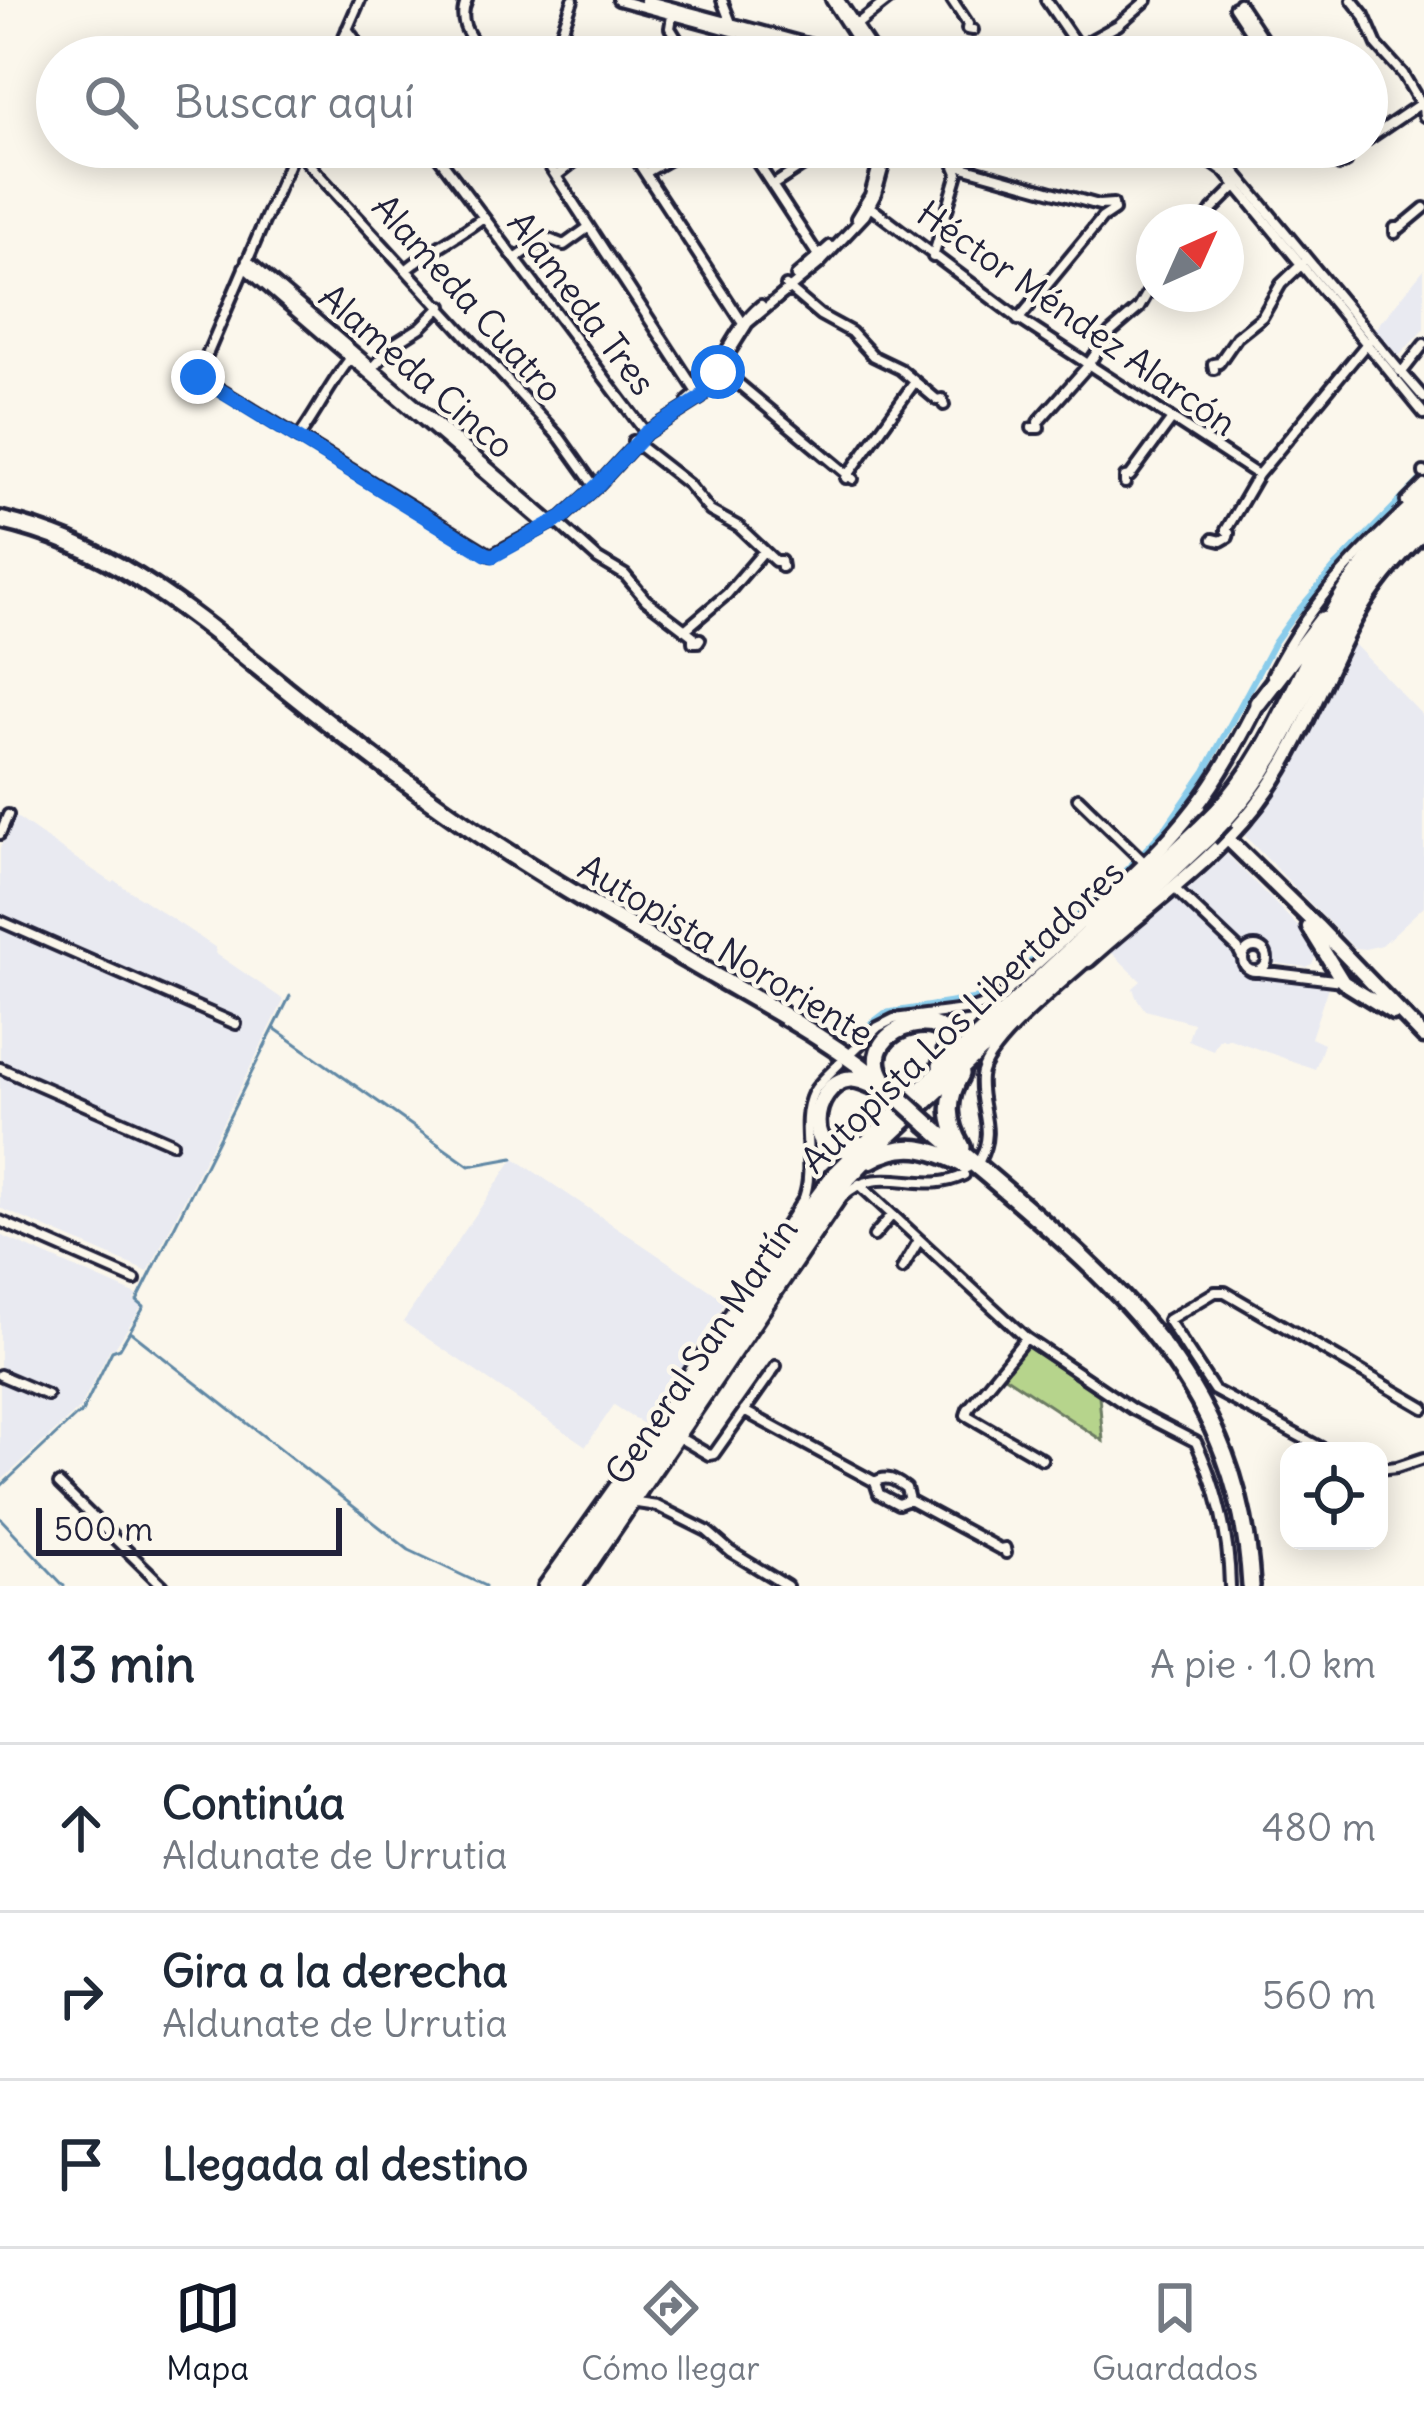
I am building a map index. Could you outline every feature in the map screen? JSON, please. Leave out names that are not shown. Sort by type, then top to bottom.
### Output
[{"type":"highway","name":"Autopista Los Libertadores","points":[[554,1586],[834,1176],[935,1076],[1211,834],[1266,749],[1357,575],[1424,503]]},
{"type":"highway","name":"Autopista Los Libertadores","points":[[1222,815],[1258,780],[1280,747],[1358,593],[1424,518]]},
{"type":"highway","name":"Autopista Nororiente","points":[[0,523],[67,540],[138,576],[448,812],[576,895],[823,1038],[972,1167],[1150,1336],[1204,1422],[1226,1478],[1248,1586]]},
{"type":"highway","points":[[1258,703],[1357,575]]},
{"type":"highway","points":[[1025,999],[1084,922]]},
{"type":"highway","points":[[1025,999],[1088,960]]},
{"type":"highway","name":"Autopista Los Libertadores","points":[[568,1586],[814,1220],[1025,999]]},
{"type":"highway","points":[[887,1093],[878,1055],[885,1042],[912,1023],[934,1025],[946,1039],[946,1054],[935,1076]]},
{"type":"highway","points":[[972,1167],[949,1111],[957,1079],[976,1052]]},
{"type":"highway","points":[[868,1140],[844,1149],[831,1147],[819,1135],[816,1118],[838,1083],[854,1079],[887,1093]]},
{"type":"highway","points":[[855,1178],[878,1155],[907,1147],[931,1150],[972,1167]]},
{"type":"main road","points":[[1088,960],[1174,888],[1211,834],[1254,808],[1301,731],[1369,595],[1424,531]]},
{"type":"main road","points":[[1084,922],[1196,808],[1258,703]]},
{"type":"main road","points":[[1196,808],[1211,834],[1298,910],[1343,953],[1368,990],[1420,1033]]},
{"type":"main road","points":[[1298,910],[1343,982],[1368,990]]},
{"type":"main road","points":[[1328,959],[1335,952],[1343,953]]},
{"type":"street","points":[[344,36],[360,0]]},
{"type":"street","points":[[464,0],[462,20],[471,36]]},
{"type":"street","points":[[564,36],[571,0]]},
{"type":"street","points":[[618,0],[769,36]]},
{"type":"street","points":[[645,0],[672,11]]},
{"type":"street","points":[[722,0],[731,27]]},
{"type":"street","points":[[834,0],[860,36]]},
{"type":"street","points":[[853,28],[888,0]]},
{"type":"street","points":[[952,0],[968,24]]},
{"type":"street","points":[[1048,0],[1059,10],[1059,19],[1071,36]]},
{"type":"street","points":[[1100,36],[1147,0]]},
{"type":"street","points":[[1352,0],[1373,36]]},
{"type":"street","points":[[1233,2],[1253,36]]},
{"type":"street","points":[[1233,2],[1256,36]]},
{"type":"street","points":[[672,11],[675,36]]},
{"type":"street","points":[[731,27],[760,36]]},
{"type":"street","points":[[853,28],[857,36]]},
{"type":"street","points":[[346,31],[350,36]]},
{"type":"street","points":[[1388,57],[1423,108],[1388,130]]},
{"type":"street","points":[[288,168],[198,376],[486,554],[497,554],[551,523],[646,430],[700,394],[745,323],[820,259],[868,207],[880,168]]},
{"type":"street","name":"Alameda Cuatro","points":[[315,168],[559,432],[595,484]]},
{"type":"street","name":"Alameda Tres","points":[[449,168],[646,430]]},
{"type":"street","points":[[554,168],[700,394]]},
{"type":"street","points":[[558,175],[566,168]]},
{"type":"street","points":[[650,168],[646,170],[745,323]]},
{"type":"street","points":[[761,168],[820,259]]},
{"type":"street","points":[[772,185],[797,168]]},
{"type":"street","points":[[1220,168],[1239,182]]},
{"type":"street","points":[[1228,168],[1385,359],[1424,398]]},
{"type":"street","points":[[933,256],[962,170],[1114,206],[1019,320]]},
{"type":"street","points":[[1218,204],[1239,182]]},
{"type":"street","name":"Héctor Méndez Alarcón","points":[[868,207],[1086,367],[1257,477]]},
{"type":"street","points":[[1400,228],[1424,208]]},
{"type":"street","points":[[408,269],[485,215]]},
{"type":"street","points":[[517,258],[546,238],[566,244],[591,225]]},
{"type":"street","points":[[1219,363],[1240,334],[1264,314],[1282,282],[1305,261]]},
{"type":"street","name":"Alameda Cinco","points":[[246,264],[551,523],[628,578],[649,602],[689,632],[764,552]]},
{"type":"street","points":[[787,287],[937,400]]},
{"type":"street","points":[[372,372],[423,331],[443,308]]},
{"type":"street","points":[[1038,422],[1112,330],[1136,308]]},
{"type":"street","points":[[1226,530],[1257,477],[1369,340]]},
{"type":"street","points":[[1399,375],[1424,344]]},
{"type":"street","points":[[298,438],[352,355]]},
{"type":"street","points":[[717,368],[849,479],[914,382]]},
{"type":"street","points":[[1399,375],[1424,414]]},
{"type":"street","points":[[1130,476],[1170,421]]},
{"type":"street","points":[[634,442],[688,484],[710,511],[739,527],[775,561]]},
{"type":"street","points":[[1258,703],[1308,615],[1343,570],[1424,488]]},
{"type":"street","points":[[1078,798],[1145,863]]},
{"type":"street","points":[[0,834],[8,815]]},
{"type":"street","points":[[1174,888],[1245,953],[1247,969],[1343,982]]},
{"type":"street","points":[[0,921],[236,1024]]},
{"type":"street","points":[[852,1052],[889,1021],[978,1007],[999,999],[1084,922]]},
{"type":"street","points":[[1245,953],[1260,948],[1276,969],[1318,972],[1328,959]]},
{"type":"street","points":[[855,1178],[938,1183],[972,1167],[988,1135],[981,1084],[987,1059],[1088,960]]},
{"type":"street","points":[[1259,971],[1267,960]]},
{"type":"street","name":"General San Martín","points":[[543,1586],[632,1461],[804,1198],[810,1173],[809,1106],[818,1086],[839,1064]]},
{"type":"street","points":[[0,1068],[172,1143]]},
{"type":"street","points":[[855,1178],[1026,1338],[1135,1411],[1194,1440],[1222,1516],[1230,1586]]},
{"type":"street","name":"General San Martín","points":[[578,1586],[855,1178]]},
{"type":"street","points":[[874,1237],[892,1215]]},
{"type":"street","points":[[0,1221],[135,1280]]},
{"type":"street","points":[[902,1269],[919,1240]]},
{"type":"street","points":[[1311,1442],[1214,1390],[1168,1322],[1221,1291],[1424,1408]]},
{"type":"street","points":[[1026,1338],[966,1415],[1042,1459]]},
{"type":"street","points":[[680,1438],[714,1454],[776,1366]]},
{"type":"street","points":[[0,1375],[47,1395]]},
{"type":"street","points":[[744,1411],[875,1482],[880,1494],[898,1504],[910,1500]]},
{"type":"street","points":[[1388,1468],[1424,1458]]},
{"type":"street","points":[[875,1482],[890,1479],[906,1488],[910,1500],[1000,1549]]},
{"type":"street","points":[[59,1484],[163,1586]]},
{"type":"street","points":[[637,1503],[655,1505],[706,1531],[787,1586]]},
{"type":"shaded area","points":[[1424,269],[1424,329],[1394,356],[1375,330]]},
{"type":"shaded area","points":[[1353,643],[1424,717],[1424,906],[1382,945],[1365,949],[1354,948],[1242,833],[1275,791]]},
{"type":"shaded area","points":[[15,816],[216,948],[215,953],[284,1000],[148,1272],[0,1208],[0,1075],[171,1149],[176,1139],[0,1062],[0,928],[236,1030],[240,1022],[0,916],[0,848]]},
{"type":"shaded area","points":[[1223,850],[1313,942],[1317,951],[1313,963],[1307,967],[1274,963],[1263,945],[1242,945],[1181,887]]},
{"type":"shaded area","points":[[1173,893],[1235,951],[1249,973],[1329,984],[1311,1038],[1324,1044],[1315,1069],[1230,1039],[1219,1039],[1213,1050],[1188,1040],[1193,1023],[1145,1010],[1133,988],[1141,981],[1109,950]]},
{"type":"shaded area","points":[[514,1158],[726,1301],[645,1425],[614,1405],[586,1446],[403,1322]]},
{"type":"shaded area","points":[[0,1235],[137,1295],[134,1300],[142,1306],[110,1349],[80,1408],[0,1482],[0,1380],[46,1400],[52,1389],[0,1367]]},
{"type":"green space","points":[[1026,1346],[1099,1395],[1103,1441],[1003,1375]]},
{"type":"waterway","points":[[852,1038],[885,1013],[985,997],[1003,988],[1134,862],[1167,826],[1205,771],[1292,618],[1424,476]]},
{"type":"waterway","points":[[290,996],[274,1028],[469,1166],[513,1158]]},
{"type":"waterway","points":[[0,1487],[81,1414],[112,1351],[120,1348],[144,1307],[137,1301],[274,1028]]},
{"type":"waterway","points":[[132,1333],[409,1550],[485,1586]]},
{"type":"waterway","points":[[0,1518],[64,1586]]},
{"type":"route","points":[[198,377],[493,556],[563,517],[646,433],[701,398],[718,372]]}]
